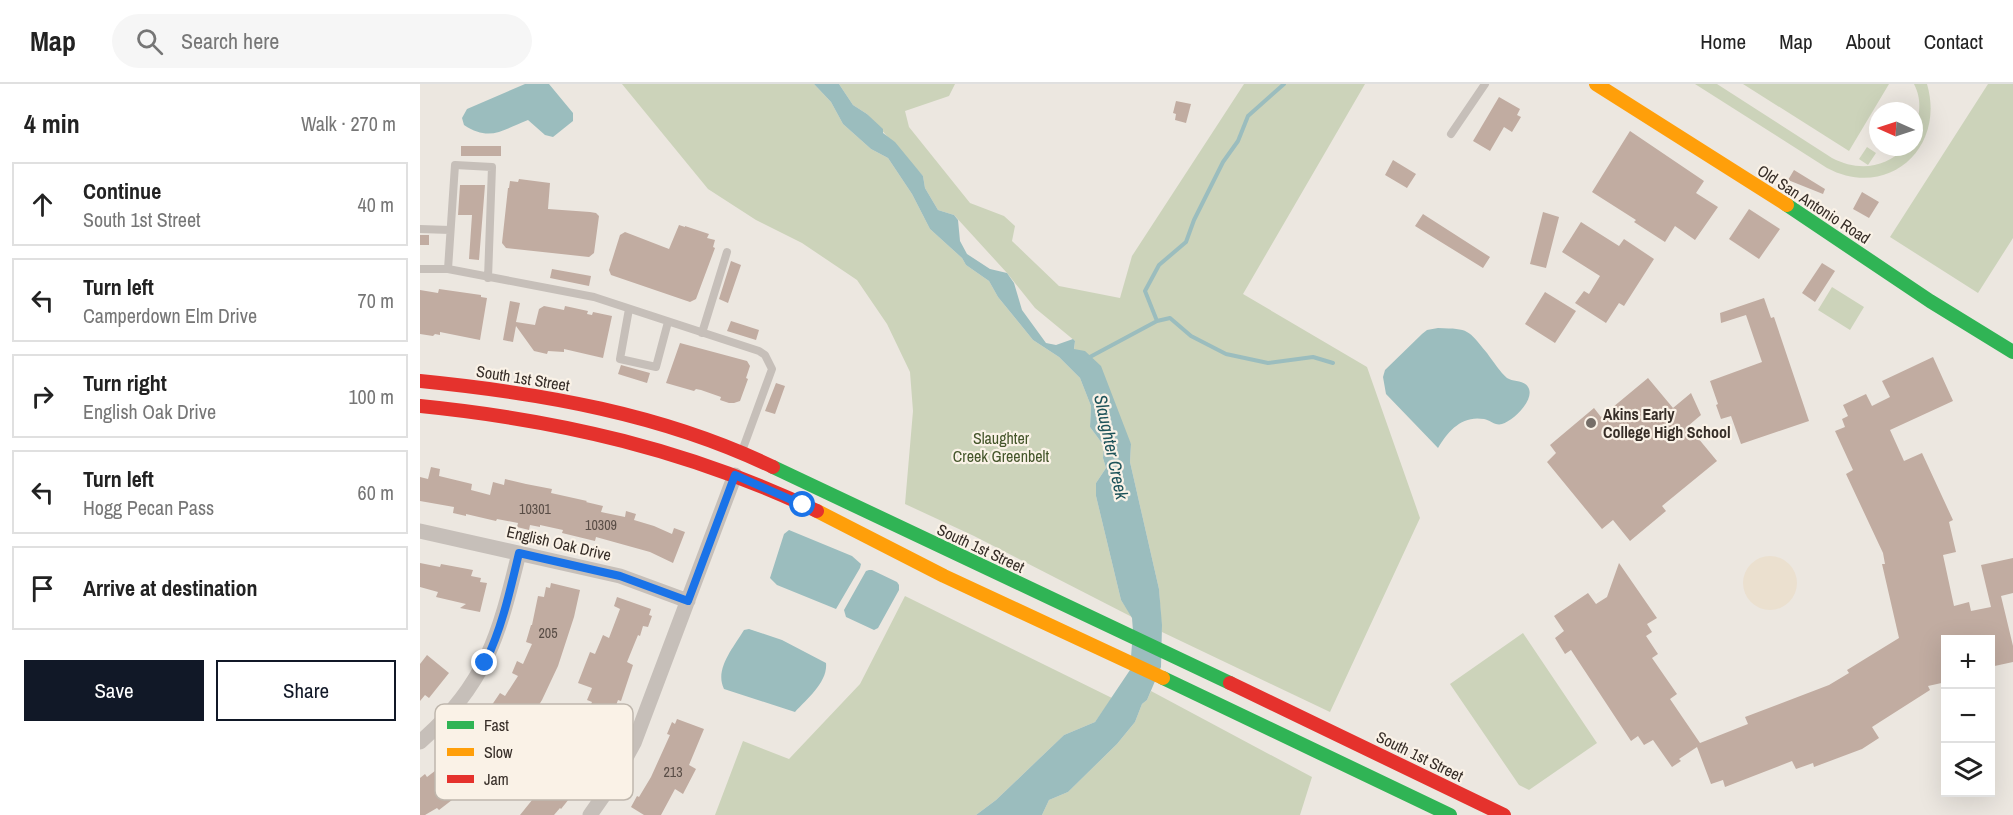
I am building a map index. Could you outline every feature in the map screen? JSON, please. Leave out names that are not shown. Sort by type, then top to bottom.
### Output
[{"type":"main road","name":"Old San Antonio Road","points":[[1596,84],[2013,352]]},
{"type":"main road","name":"South 1st Street","points":[[420,381],[482,387],[589,405],[671,428],[742,452],[1206,671],[1504,815]]},
{"type":"main road","points":[[420,406],[522,417],[590,431],[634,442],[735,475],[803,505],[958,583],[1202,696],[1450,815]]},
{"type":"main road","points":[[735,475],[742,452]]},
{"type":"street","points":[[633,745],[735,475]]},
{"type":"street","name":"English Oak Drive","points":[[420,531],[620,576],[688,601]]},
{"type":"street","points":[[457,704],[485,663],[492,647],[505,613],[519,553]]},
{"type":"street","points":[[420,742],[435,729]]},
{"type":"street","points":[[590,815],[600,800]]},
{"type":"lane","points":[[1451,134],[1485,84]]},
{"type":"lane","points":[[448,269],[455,165],[492,167],[488,278]]},
{"type":"lane","points":[[420,229],[450,230]]},
{"type":"lane","points":[[702,333],[727,252]]},
{"type":"lane","points":[[420,269],[448,269],[594,297],[759,351],[765,355],[772,369],[742,452]]},
{"type":"lane","points":[[629,309],[620,359],[656,367],[668,322]]},
{"type":"green space","name":"Slaughter Creek Greenbelt","points":[[622,84],[814,84],[831,102],[843,124],[871,149],[888,158],[912,194],[930,229],[962,258],[966,265],[989,281],[998,297],[1033,340],[1059,357],[1080,378],[1091,406],[1090,427],[1104,446],[1103,458],[1106,468],[1096,483],[1096,496],[1121,600],[1132,617],[974,536],[905,504],[913,411],[910,372],[887,324],[857,280],[802,243],[756,220],[708,189]]},
{"type":"green space","points":[[839,84],[955,84],[949,96],[905,111],[909,127],[970,203],[1004,216],[1015,226],[1012,241],[1059,286],[1120,298],[1132,256],[1244,84],[1365,84],[1243,294],[1367,367],[1420,518],[1330,712],[1162,632],[1159,589],[1130,462],[1131,444],[1074,350],[1075,341],[1035,308],[1007,273],[954,215],[938,210],[925,188],[923,176],[867,114],[853,105]]},
{"type":"green space","points":[[1695,84],[1717,84],[1832,158],[1842,162],[1871,166],[1895,156],[1913,156],[1890,173],[1871,178],[1849,176],[1827,168]]},
{"type":"green space","points":[[1743,84],[1889,84],[1878,102],[1869,102],[1869,118],[1849,151]]},
{"type":"green space","points":[[1914,84],[1927,84],[1931,108],[1928,129],[1923,141],[1923,102],[1919,102]]},
{"type":"green space","points":[[1988,84],[2013,84],[2013,238],[1978,293],[1890,237]]},
{"type":"green space","points":[[1867,147],[1869,156],[1874,156],[1868,165],[1859,159]]},
{"type":"green space","points":[[1832,287],[1864,307],[1850,330],[1818,310]]},
{"type":"green space","points":[[905,596],[1112,698],[1095,722],[1064,735],[996,800],[976,815],[715,815],[743,741],[789,759],[860,684]]},
{"type":"green space","points":[[1523,633],[1597,743],[1529,790],[1519,785],[1450,684]]},
{"type":"green space","points":[[1151,691],[1312,777],[1300,815],[1042,815],[1049,800],[1068,792],[1117,744],[1135,722],[1142,704],[1147,700]]},
{"type":"shaded area","points":[[1770,556],[1780,558],[1789,564],[1795,573],[1797,583],[1795,593],[1789,602],[1780,608],[1770,610],[1760,608],[1751,602],[1745,593],[1743,583],[1745,573],[1751,564],[1760,558]]},
{"type":"water","points":[[525,84],[549,84],[573,113],[573,121],[553,137],[545,135],[528,120],[489,134],[464,125],[462,118],[467,109]]},
{"type":"water","name":"Slaughter Creek","points":[[814,84],[839,84],[853,105],[867,114],[883,129],[883,133],[895,142],[923,176],[925,188],[938,210],[954,215],[958,220],[960,241],[967,254],[990,269],[1007,273],[1014,283],[1022,310],[1046,343],[1056,345],[1073,339],[1074,349],[1085,351],[1101,366],[1131,444],[1130,462],[1159,589],[1162,625],[1161,667],[1135,722],[1117,744],[1068,792],[1049,800],[1042,815],[976,815],[996,800],[1064,735],[1095,722],[1130,670],[1132,618],[1121,600],[1096,496],[1096,483],[1106,468],[1103,458],[1104,446],[1090,427],[1091,406],[1080,378],[1059,357],[1033,340],[998,297],[989,281],[966,265],[962,258],[930,229],[912,194],[888,158],[871,149],[843,124],[831,102]]},
{"type":"water","points":[[1438,328],[1467,332],[1504,376],[1524,383],[1530,392],[1522,409],[1507,422],[1495,424],[1484,419],[1469,419],[1451,430],[1438,448],[1386,394],[1383,377],[1385,370],[1422,334],[1427,330]]},
{"type":"water","points":[[789,530],[852,556],[861,564],[836,609],[777,585],[770,578],[784,534]]},
{"type":"water","points":[[869,570],[899,585],[899,590],[878,628],[874,630],[846,617],[844,610],[866,571]]},
{"type":"water","points":[[749,629],[782,640],[826,663],[824,677],[811,696],[795,712],[724,689],[722,674],[726,658],[744,630]]},
{"type":"building","points":[[1499,97],[1520,109],[1517,115],[1521,117],[1512,132],[1504,127],[1490,151],[1473,141]]},
{"type":"building","points":[[1176,101],[1191,104],[1186,123],[1175,120],[1176,114],[1173,113]]},
{"type":"building","points":[[1630,131],[1704,181],[1696,193],[1718,207],[1695,240],[1675,226],[1665,242],[1592,192]]},
{"type":"building","points":[[461,146],[501,146],[501,156],[461,156]]},
{"type":"building","points":[[1393,160],[1416,174],[1407,188],[1385,175]]},
{"type":"building","points":[[1794,170],[1825,189],[1823,194],[1788,180]]},
{"type":"building","points":[[519,179],[550,183],[548,209],[596,213],[599,216],[594,253],[589,257],[506,248],[502,243],[508,188],[510,181],[518,182]]},
{"type":"building","points":[[460,185],[485,185],[479,260],[469,259],[472,215],[458,215]]},
{"type":"building","points":[[1862,192],[1879,202],[1869,218],[1853,209]]},
{"type":"building","points":[[1749,209],[1780,229],[1759,259],[1729,239]]},
{"type":"building","points":[[1543,212],[1559,217],[1546,268],[1530,264]]},
{"type":"building","points":[[1423,214],[1490,257],[1483,268],[1415,226]]},
{"type":"building","points":[[1581,222],[1619,246],[1624,239],[1654,259],[1624,306],[1619,303],[1606,323],[1575,303],[1584,291],[1589,294],[1600,276],[1562,252]]},
{"type":"building","points":[[679,225],[709,234],[707,238],[715,240],[713,247],[715,248],[696,299],[690,302],[611,275],[609,270],[620,235],[625,232],[669,249]]},
{"type":"building","points":[[420,235],[429,235],[429,245],[420,245]]},
{"type":"building","points":[[731,261],[741,265],[728,303],[719,299]]},
{"type":"building","points":[[1822,263],[1835,271],[1815,302],[1802,293]]},
{"type":"building","points":[[552,269],[591,276],[589,286],[550,278]]},
{"type":"building","points":[[439,289],[481,295],[487,298],[480,340],[440,332],[440,335],[433,336],[420,334],[420,290],[438,293]]},
{"type":"building","points":[[1545,292],[1576,311],[1555,343],[1525,324]]},
{"type":"building","points":[[1764,298],[1771,318],[1774,317],[1809,421],[1741,444],[1731,416],[1721,419],[1710,381],[1762,362],[1746,315],[1721,323],[1720,313]]},
{"type":"building","points":[[510,301],[520,303],[516,322],[535,325],[539,309],[544,306],[564,310],[565,306],[588,311],[587,314],[592,315],[593,312],[612,316],[603,358],[564,349],[564,352],[548,351],[547,354],[534,351],[516,326],[513,342],[503,340]]},
{"type":"building","points":[[731,321],[759,330],[756,340],[727,331]]},
{"type":"building","points":[[680,343],[747,361],[750,366],[746,378],[748,379],[740,401],[729,403],[720,400],[721,397],[701,390],[694,391],[666,383]]},
{"type":"building","points":[[1933,357],[1953,401],[1890,430],[1904,461],[1922,453],[1953,520],[1949,522],[1956,552],[1943,555],[1954,606],[1969,602],[1971,611],[1991,607],[1981,565],[2013,558],[2013,593],[2001,596],[2013,646],[2013,662],[1995,666],[1995,635],[1941,635],[1941,683],[1928,686],[1930,690],[1872,727],[1879,738],[1862,749],[1814,767],[1813,763],[1796,769],[1792,761],[1725,787],[1723,780],[1711,784],[1697,747],[1679,759],[1681,761],[1672,767],[1653,740],[1644,745],[1638,736],[1631,741],[1571,650],[1565,654],[1555,638],[1564,631],[1554,616],[1588,593],[1596,604],[1607,597],[1619,563],[1657,618],[1647,624],[1652,632],[1646,636],[1658,654],[1652,658],[1677,694],[1670,699],[1700,743],[1748,724],[1745,717],[1829,685],[1849,673],[1847,670],[1899,638],[1882,564],[1885,564],[1883,553],[1846,474],[1853,470],[1835,431],[1845,427],[1842,419],[1848,416],[1843,405],[1866,394],[1872,406],[1890,397],[1882,381]]},
{"type":"building","points":[[621,365],[650,373],[647,383],[618,374]]},
{"type":"building","points":[[1648,378],[1673,408],[1691,393],[1701,415],[1688,426],[1717,461],[1662,506],[1666,511],[1630,541],[1613,520],[1602,529],[1547,462],[1556,453],[1550,445],[1594,408],[1601,417]]},
{"type":"building","points":[[776,383],[785,386],[775,414],[765,411]]},
{"type":"building","points":[[431,467],[440,469],[439,476],[472,484],[471,490],[490,495],[493,482],[504,485],[505,479],[552,489],[551,493],[603,506],[601,512],[625,517],[626,511],[636,514],[634,520],[672,534],[674,528],[685,532],[673,563],[650,552],[596,537],[595,541],[540,525],[540,527],[530,525],[529,530],[517,527],[518,523],[453,513],[454,507],[420,501],[420,477],[428,479]]},
{"type":"building","points":[[420,563],[473,570],[471,576],[481,578],[480,582],[487,583],[480,612],[460,608],[466,604],[436,597],[438,592],[420,587]]},
{"type":"building","points":[[551,583],[580,590],[558,666],[542,700],[539,704],[493,704],[500,693],[505,696],[518,676],[512,673],[517,661],[523,664],[532,644],[526,642],[538,596],[544,597],[546,587],[550,588]]},
{"type":"building","points":[[617,597],[651,609],[649,615],[652,616],[648,627],[643,626],[640,636],[638,635],[627,662],[633,665],[621,701],[618,700],[616,704],[591,704],[592,702],[587,700],[592,688],[578,683],[590,652],[595,654],[603,635],[609,638],[620,609],[614,606]]},
{"type":"building","points":[[427,655],[449,673],[429,698],[425,695],[420,701],[420,664]]},
{"type":"building","points":[[677,719],[704,729],[689,765],[696,769],[683,794],[675,789],[661,815],[644,815],[631,807],[651,777],[670,735],[667,734],[672,722],[675,724]]},
{"type":"building","points":[[435,771],[435,800],[452,800],[439,810],[437,808],[425,815],[420,815],[420,778],[425,774],[427,777]]},
{"type":"building","points":[[532,800],[568,800],[554,815],[520,815]]},
{"type":"waterway","points":[[1088,358],[1157,321],[1145,291],[1159,265],[1186,242],[1194,220],[1223,162],[1238,141],[1248,116],[1284,84]]},
{"type":"waterway","points":[[1157,321],[1170,318],[1191,336],[1226,354],[1268,363],[1313,357],[1333,363]]},
{"type":"traffic: fast","points":[[1787,205],[1930,301],[2013,352]]},
{"type":"traffic: fast","points":[[773,467],[1230,683]]},
{"type":"traffic: fast","points":[[1163,678],[1450,815]]},
{"type":"traffic: slow","points":[[1596,84],[1787,205]]},
{"type":"traffic: slow","points":[[817,511],[944,576],[1163,678]]},
{"type":"traffic: jam","points":[[420,381],[511,392],[601,409],[688,433],[773,467]]},
{"type":"traffic: jam","points":[[420,406],[523,420],[623,441],[721,471],[817,511]]},
{"type":"traffic: jam","points":[[1230,683],[1504,815]]},
{"type":"place","name":"Akins Early College High School","points":[[1591,423]]},
{"type":"route","points":[[485,663],[505,613],[519,553],[620,576],[688,601],[735,475],[803,505]]}]
